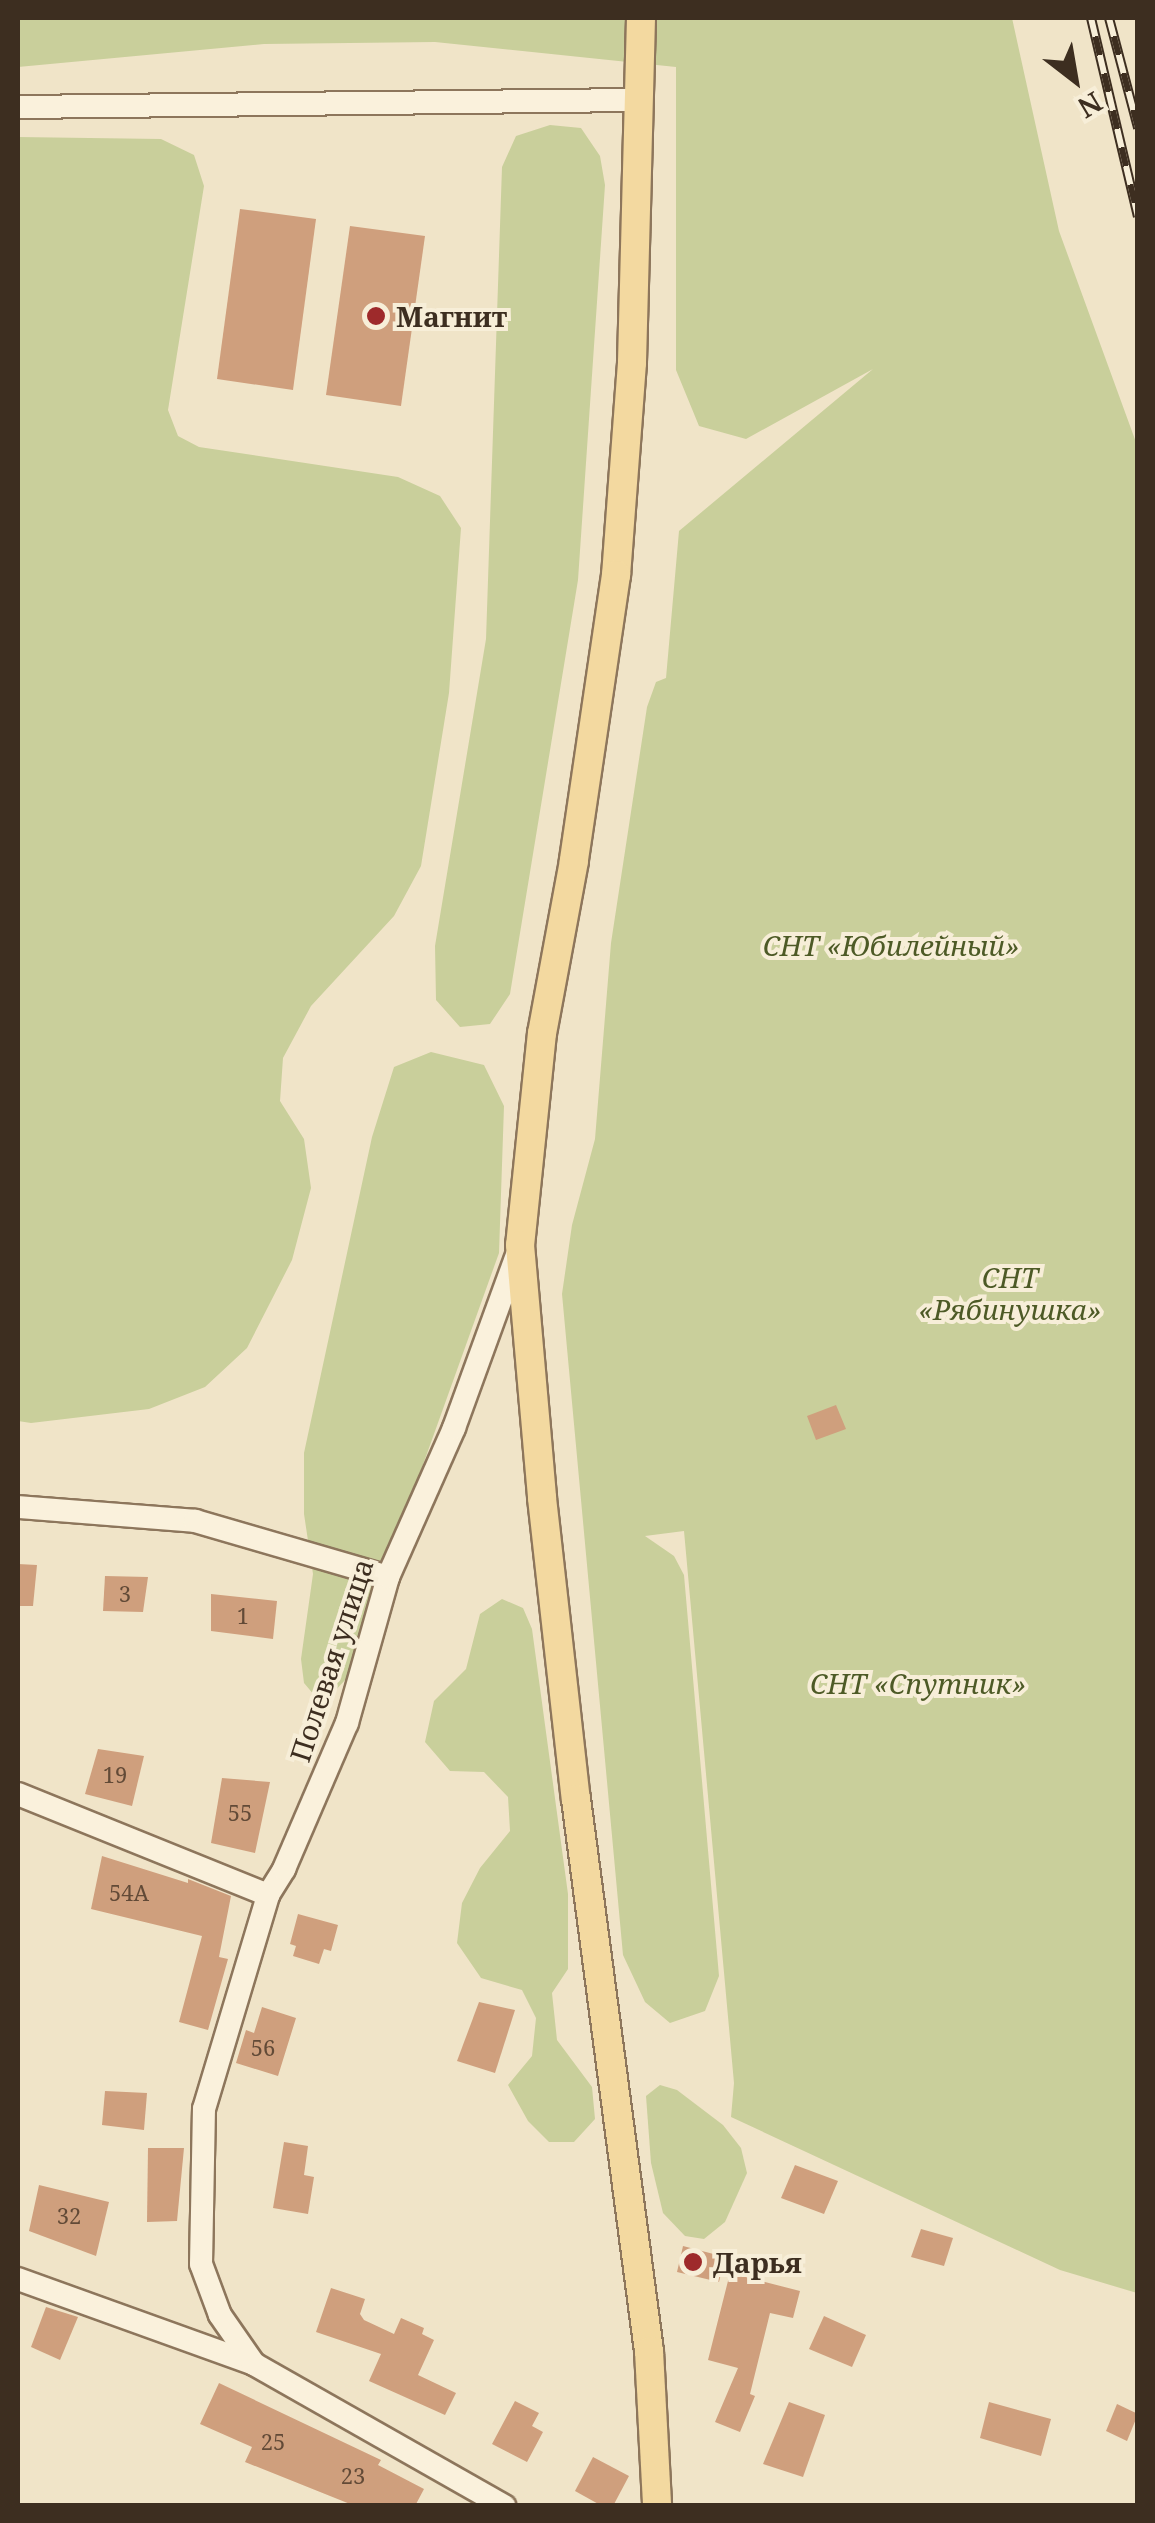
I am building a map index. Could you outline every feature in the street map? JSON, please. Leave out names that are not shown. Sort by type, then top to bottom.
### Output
[{"type":"main road","points":[[641,18],[632,363],[616,575],[574,861],[542,1034],[520,1245],[538,1458],[574,1780],[649,2351],[657,2506]]},
{"type":"street","points":[[18,107],[639,100]]},
{"type":"street","name":"Полевая улица","points":[[254,2364],[220,2315],[201,2264],[204,2109],[268,1895],[284,1869],[347,1724],[388,1577],[454,1428],[520,1245]]},
{"type":"street","points":[[18,1508],[195,1521],[388,1577]]},
{"type":"street","points":[[18,1794],[268,1895]]},
{"type":"street","points":[[18,2279],[254,2364],[504,2506]]},
{"type":"green space","points":[[18,18],[1012,18],[1059,231],[1137,445],[1137,2293],[1060,2270],[731,2117],[734,2083],[684,1531],[645,1536],[674,1556],[684,1575],[719,1976],[705,2011],[670,2023],[645,2002],[623,1955],[562,1294],[572,1225],[595,1139],[611,943],[647,707],[656,682],[666,678],[679,531],[873,369],[746,439],[699,426],[676,370],[676,67],[435,42],[264,44],[18,67]]},
{"type":"green space","points":[[550,125],[581,128],[600,156],[605,185],[578,580],[510,994],[490,1024],[460,1027],[436,1000],[435,946],[486,639],[502,167],[516,136]]},
{"type":"green space","points":[[18,137],[161,139],[194,155],[204,186],[168,410],[178,436],[199,447],[398,477],[440,496],[461,528],[449,693],[421,866],[394,916],[311,1006],[283,1058],[280,1101],[304,1139],[311,1188],[292,1260],[247,1348],[205,1387],[149,1409],[31,1423],[18,1421]]},
{"type":"green space","points":[[431,1052],[484,1065],[504,1106],[499,1253],[346,1679],[333,1693],[315,1696],[304,1683],[301,1659],[313,1574],[304,1514],[304,1453],[372,1137],[394,1067]]},
{"type":"green space","points":[[502,1599],[523,1608],[532,1629],[568,1894],[568,1969],[552,1993],[557,2040],[592,2087],[595,2119],[574,2142],[549,2142],[528,2121],[508,2085],[532,2056],[536,2018],[522,1990],[481,1978],[457,1943],[462,1903],[480,1868],[510,1831],[508,1797],[484,1772],[450,1771],[425,1742],[434,1701],[466,1669],[480,1614]]},
{"type":"green space","points":[[660,2085],[677,2090],[723,2125],[741,2148],[747,2173],[725,2222],[704,2239],[685,2236],[663,2213],[651,2163],[646,2096]]},
{"type":"building","points":[[240,209],[316,219],[293,390],[217,379]]},
{"type":"building","name":"Магнит","points":[[350,226],[425,236],[401,406],[326,395]]},
{"type":"building","points":[[836,1405],[846,1429],[816,1440],[807,1416]]},
{"type":"building","points":[[18,1564],[37,1565],[33,1606],[18,1606]]},
{"type":"building","points":[[105,1576],[148,1577],[143,1612],[103,1611]]},
{"type":"building","points":[[211,1594],[277,1601],[273,1639],[211,1631]]},
{"type":"building","points":[[98,1749],[144,1756],[132,1806],[85,1794]]},
{"type":"building","points":[[222,1778],[270,1782],[255,1853],[211,1843]]},
{"type":"building","points":[[102,1856],[188,1883],[188,1879],[231,1896],[219,1957],[228,1959],[208,2030],[179,2022],[202,1936],[91,1909]]},
{"type":"building","points":[[298,1914],[338,1925],[331,1951],[324,1949],[319,1964],[293,1956],[296,1946],[290,1944]]},
{"type":"building","points":[[479,2002],[515,2010],[495,2073],[457,2061]]},
{"type":"building","points":[[262,2007],[296,2018],[278,2076],[236,2063],[246,2030],[254,2033]]},
{"type":"building","points":[[105,2091],[147,2093],[144,2130],[102,2125]]},
{"type":"building","points":[[284,2142],[308,2146],[304,2175],[314,2177],[308,2214],[273,2208]]},
{"type":"building","points":[[148,2148],[184,2148],[177,2221],[147,2222]]},
{"type":"building","points":[[795,2165],[838,2181],[824,2214],[781,2198]]},
{"type":"building","points":[[39,2185],[109,2202],[96,2256],[29,2231]]},
{"type":"building","points":[[921,2229],[953,2238],[944,2266],[911,2257]]},
{"type":"building","points":[[683,2246],[725,2257],[719,2282],[677,2272]]},
{"type":"building","points":[[730,2273],[800,2291],[793,2318],[770,2313],[750,2394],[755,2396],[740,2432],[715,2422],[738,2368],[708,2360]]},
{"type":"building","points":[[331,2288],[365,2299],[360,2314],[364,2320],[394,2334],[401,2318],[424,2328],[422,2334],[434,2340],[418,2375],[456,2393],[445,2415],[369,2381],[381,2354],[316,2332]]},
{"type":"building","points":[[46,2307],[78,2317],[60,2360],[31,2347]]},
{"type":"building","points":[[824,2316],[866,2335],[852,2367],[809,2349]]},
{"type":"building","points":[[219,2383],[381,2460],[378,2465],[424,2489],[415,2506],[355,2506],[245,2462],[252,2447],[200,2424]]},
{"type":"building","points":[[515,2401],[539,2413],[532,2426],[543,2432],[527,2462],[492,2444]]},
{"type":"building","points":[[789,2402],[825,2415],[803,2477],[763,2464]]},
{"type":"building","points":[[989,2402],[1051,2419],[1041,2456],[980,2438]]},
{"type":"building","points":[[1117,2404],[1138,2414],[1127,2441],[1106,2431]]},
{"type":"building","points":[[593,2457],[629,2476],[613,2506],[602,2506],[575,2491]]},
{"type":"railway","points":[[1091,18],[1138,217]]},
{"type":"railway","points":[[1109,18],[1138,128]]},
{"type":"place","name":"Магнит","points":[[376,316]]},
{"type":"place","name":"Дарья","points":[[693,2262]]},
{"type":"park label","name":"СНТ «Юбилейный»","points":[[891,945]]},
{"type":"park label","name":"СНТ «Рябинушка»","points":[[1010,1293]]},
{"type":"park label","name":"СНТ «Спутник»","points":[[918,1683]]}]
